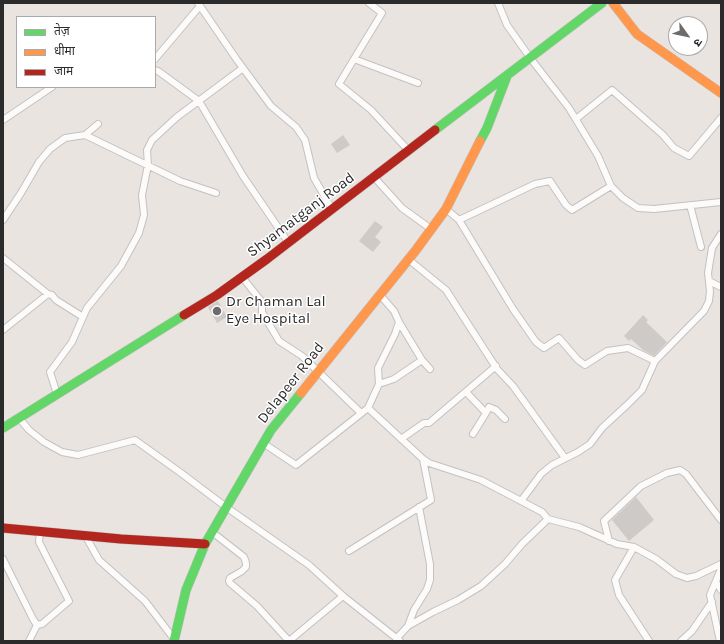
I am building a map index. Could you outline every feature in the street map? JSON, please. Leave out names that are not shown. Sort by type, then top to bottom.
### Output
[{"type":"main road","name":"Shyamatganj Road","points":[[3,428],[217,295],[531,59],[602,3]]},
{"type":"main road","points":[[613,3],[637,34],[721,93]]},
{"type":"main road","name":"Delapeer Road","points":[[174,640],[186,590],[205,544],[263,443],[271,430],[431,230],[446,209],[487,128],[507,76]]},
{"type":"main road","points":[[3,528],[205,544]]},
{"type":"street","points":[[369,3],[382,14],[339,84],[371,110],[409,151]]},
{"type":"street","points":[[498,3],[507,24],[531,59],[569,108],[598,156],[611,186],[623,198],[638,208],[654,209],[721,202]]},
{"type":"street","points":[[156,58],[199,5],[271,106],[296,127],[305,140],[314,178],[322,195],[332,209]]},
{"type":"street","points":[[354,59],[418,84]]},
{"type":"street","points":[[57,394],[50,372],[72,342],[87,308],[121,266],[140,233],[144,215],[142,195],[148,165],[147,150],[152,140],[177,117],[243,68]]},
{"type":"street","points":[[156,70],[198,101],[243,176],[288,242]]},
{"type":"street","points":[[3,120],[51,88]]},
{"type":"street","points":[[576,119],[612,90],[663,135],[674,148],[689,156],[721,118]]},
{"type":"street","points":[[86,135],[98,124]]},
{"type":"street","points":[[3,220],[39,162],[50,149],[65,138],[86,135],[180,181],[216,193]]},
{"type":"street","points":[[374,177],[402,208],[431,230]]},
{"type":"street","points":[[459,220],[535,184],[550,181],[566,205],[572,210],[611,186]]},
{"type":"street","points":[[690,205],[702,247]]},
{"type":"street","points":[[446,209],[459,220],[513,309],[536,342],[544,348],[560,338],[578,360],[585,364],[607,351],[628,348],[655,361]]},
{"type":"street","points":[[522,501],[541,474],[552,465],[590,444],[602,428],[642,390],[655,361],[704,311],[709,301],[710,291],[708,273],[712,248],[721,234]]},
{"type":"street","points":[[3,258],[48,294],[52,295],[56,300],[83,317]]},
{"type":"street","points":[[408,259],[446,290],[496,366],[513,386],[565,458]]},
{"type":"street","points":[[242,277],[262,302],[262,312],[278,341],[302,356],[361,413]]},
{"type":"street","points":[[709,281],[721,287]]},
{"type":"street","points":[[3,330],[48,294]]},
{"type":"street","points":[[380,294],[394,311],[422,360],[430,369]]},
{"type":"street","points":[[263,443],[296,465],[368,408],[380,384],[378,368],[396,334],[399,322]]},
{"type":"street","points":[[380,384],[394,379],[422,360]]},
{"type":"street","points":[[401,439],[424,423],[429,423],[496,366]]},
{"type":"street","points":[[466,392],[486,413]]},
{"type":"street","points":[[368,408],[429,464],[480,480],[542,512],[548,519],[579,527],[617,544],[634,547],[656,558],[676,574],[686,578],[696,576],[721,564]]},
{"type":"street","points":[[473,434],[489,408],[496,410],[505,420]]},
{"type":"street","points":[[19,418],[44,442],[62,452],[78,455],[135,440],[181,472],[226,507],[309,565],[343,596],[398,640],[408,626],[414,610],[427,589],[430,580],[430,564],[419,507]]},
{"type":"street","points":[[349,551],[431,500],[423,459]]},
{"type":"street","points":[[609,541],[604,521],[641,486],[667,473],[680,470],[686,474],[721,520]]},
{"type":"street","points":[[408,626],[482,586],[548,519]]},
{"type":"street","points":[[29,641],[38,625],[42,624],[70,601],[39,542],[40,531]]},
{"type":"street","points":[[212,532],[244,557],[246,567],[230,578],[230,583],[257,606],[289,641],[343,596]]},
{"type":"street","points":[[86,535],[99,560],[144,601],[174,640]]},
{"type":"street","points":[[634,547],[615,580],[618,595],[649,641]]},
{"type":"street","points":[[3,559],[33,619],[38,625]]},
{"type":"street","points":[[720,641],[710,595],[721,569]]},
{"type":"street","points":[[716,582],[721,590]]},
{"type":"street","points":[[680,641],[692,631],[712,602]]},
{"type":"building","points":[[343,135],[350,145],[337,153],[331,144]]},
{"type":"building","points":[[375,221],[383,227],[375,237],[381,242],[373,252],[359,241]]},
{"type":"building","points":[[218,301],[227,317],[217,323],[208,307]]},
{"type":"building","points":[[643,315],[648,320],[646,322],[667,342],[654,356],[643,350],[631,339],[629,341],[624,336]]},
{"type":"building","points":[[636,497],[654,520],[629,541],[612,520]]},
{"type":"traffic: fast","points":[[435,130],[602,3]]},
{"type":"traffic: fast","points":[[480,141],[487,128],[507,76]]},
{"type":"traffic: fast","points":[[3,428],[184,315]]},
{"type":"traffic: fast","points":[[174,641],[186,590],[205,544],[271,430],[301,393]]},
{"type":"traffic: slow","points":[[613,3],[637,34],[721,93]]},
{"type":"traffic: slow","points":[[301,393],[416,250],[446,209],[480,141]]},
{"type":"traffic: jam","points":[[184,315],[217,295],[267,259],[435,130]]},
{"type":"traffic: jam","points":[[3,528],[121,539],[205,544]]},
{"type":"place","name":"Dr Chaman Lal Eye Hospital","points":[[217,311]]}]
